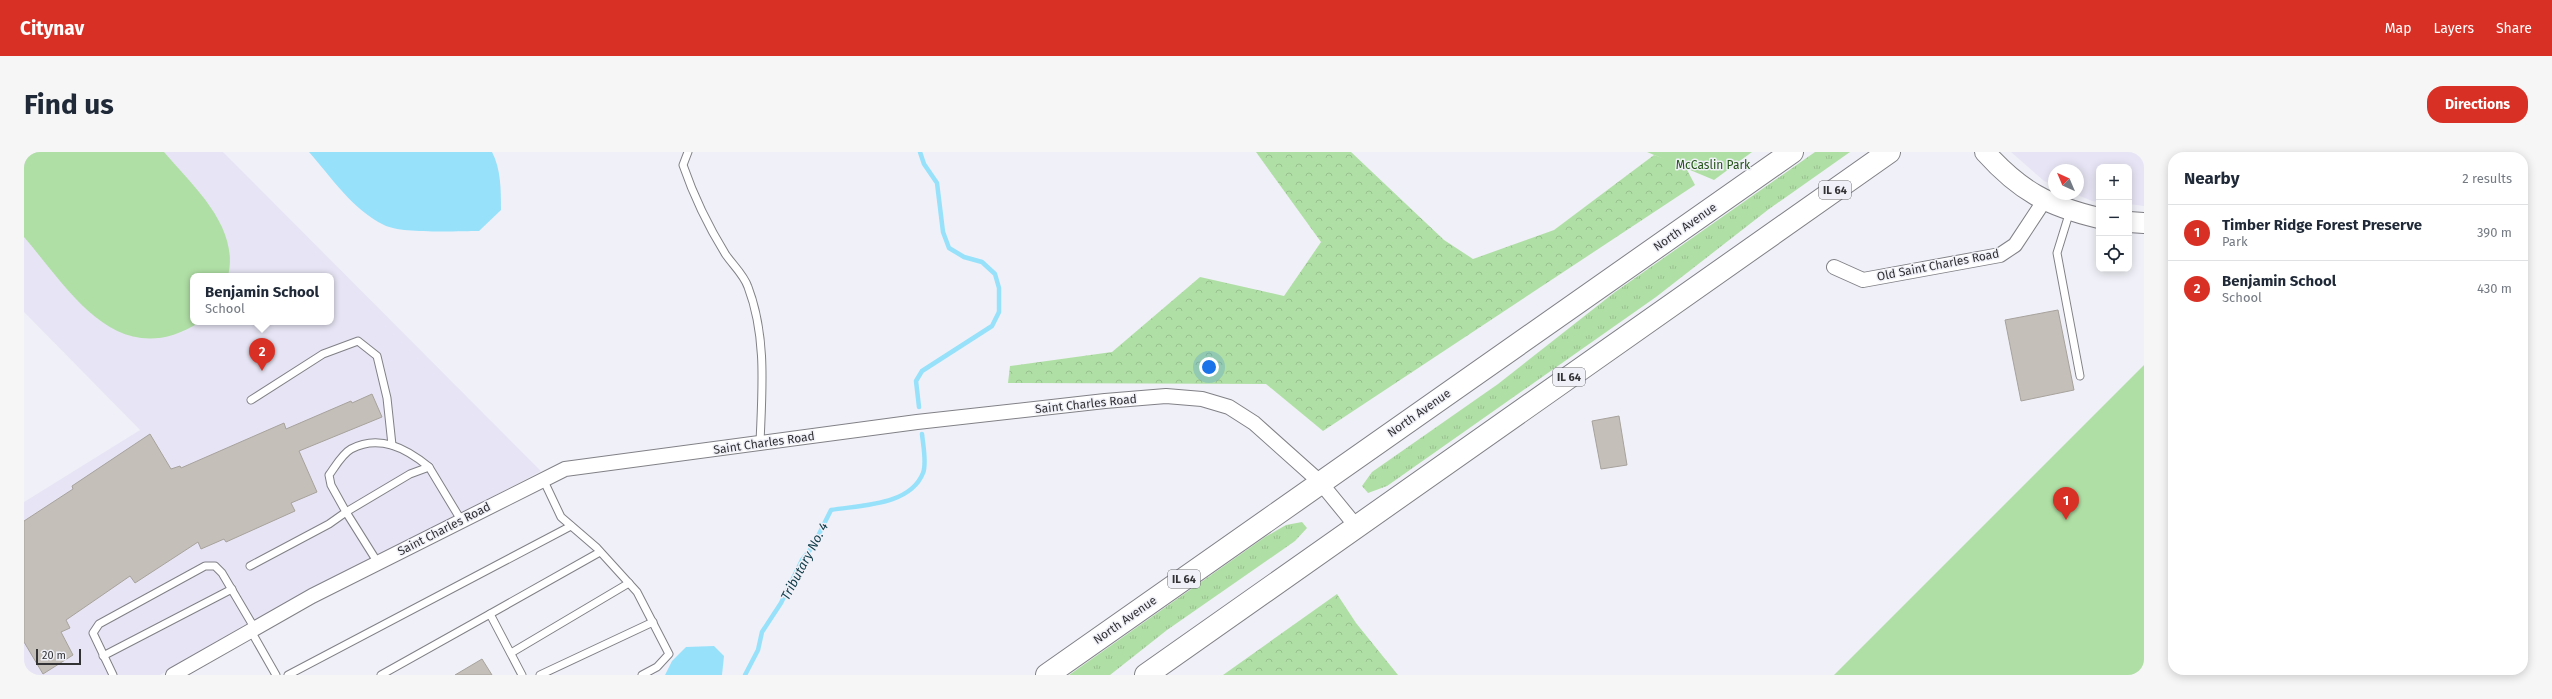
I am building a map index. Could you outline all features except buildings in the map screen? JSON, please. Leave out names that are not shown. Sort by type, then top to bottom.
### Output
[{"type":"main road","name":"North Avenue","points":[[1047,675],[1792,152]]},
{"type":"main road","name":"IL 64","points":[[1146,675],[1889,152]]},
{"type":"street","points":[[1984,152],[2017,183],[2044,201],[2070,211],[2096,217]]},
{"type":"street","name":"Old Saint Charles Road","points":[[1834,267],[1863,280],[2000,255],[2015,245],[2044,201]]},
{"type":"street","points":[[2132,222],[2144,223]]},
{"type":"street","name":"Saint Charles Road","points":[[173,675],[378,563],[565,469],[917,422],[1166,396],[1202,399],[1229,407],[1254,423],[1320,482],[1356,526]]},
{"type":"lane","points":[[688,152],[683,165],[695,201],[726,254],[748,286],[759,326],[762,380],[760,443]]},
{"type":"lane","points":[[2070,211],[2057,252],[2080,376]]},
{"type":"lane","points":[[251,400],[323,354],[358,342],[377,356],[387,398],[392,445]]},
{"type":"lane","points":[[378,563],[331,485],[329,475],[350,450],[384,442],[416,456],[429,467],[461,520]]},
{"type":"lane","points":[[250,566],[329,524],[346,512],[410,474],[429,467]]},
{"type":"lane","points":[[543,479],[561,517],[600,552],[637,592],[653,622],[669,654],[657,668],[642,675]]},
{"type":"lane","points":[[288,675],[571,526]]},
{"type":"lane","points":[[381,675],[600,552]]},
{"type":"lane","points":[[113,675],[93,633],[99,624],[206,566],[215,566],[222,573],[232,589],[276,675]]},
{"type":"lane","points":[[511,653],[629,583]]},
{"type":"lane","points":[[103,656],[232,589]]},
{"type":"lane","points":[[490,614],[522,675]]},
{"type":"lane","points":[[540,675],[653,622]]},
{"type":"shaded area","points":[[24,152],[223,152],[541,471],[160,675],[24,675],[24,502],[140,430],[24,312]]},
{"type":"shaded area","points":[[2011,152],[2144,152],[2144,206],[2132,204],[2132,164],[2096,164],[2096,202],[2084,198],[2084,164],[2048,164],[2048,183],[2044,181]]},
{"type":"green space","points":[[24,152],[164,152],[200,193],[221,224],[227,241],[230,258],[228,273],[190,273],[190,325],[194,325],[171,336],[145,338],[121,332],[99,320],[79,302],[60,281],[24,237]]},
{"type":"green space","points":[[1256,152],[1351,152],[1444,240],[1473,259],[1554,230],[1654,155],[1685,166],[1695,185],[1323,431],[1266,384],[1008,383],[1010,366],[1112,352],[1200,277],[1284,296],[1321,242]]},
{"type":"green space","name":"McCaslin Park","points":[[1647,152],[1752,152],[1714,180]]},
{"type":"green space","points":[[1815,152],[1850,152],[1769,209],[1656,297],[1387,486],[1368,493],[1362,486],[1372,472],[1498,384],[1615,292]]},
{"type":"green space","points":[[2144,365],[2144,675],[1834,675]]},
{"type":"green space","points":[[1302,522],[1307,528],[1295,541],[1167,630],[1110,675],[1069,675],[1265,537],[1286,525]]},
{"type":"green space","points":[[1337,594],[1356,623],[1398,675],[1223,675]]},
{"type":"water","points":[[309,152],[492,152],[499,173],[501,187],[501,210],[479,231],[416,231],[392,228],[373,219],[352,202]]},
{"type":"water","points":[[714,646],[724,656],[722,675],[665,675],[672,661],[686,647]]},
{"type":"waterway","name":"Tributary No. 4","points":[[919,407],[916,381],[922,371],[992,326],[999,312],[999,288],[995,274],[982,262],[964,257],[949,248],[943,232],[937,183],[924,164],[920,152]]},
{"type":"waterway","name":"Tributary No. 4","points":[[745,675],[758,650],[762,632],[781,603],[802,560],[813,546],[831,510],[883,502],[896,498],[917,484],[924,469],[925,459],[922,434]]},
{"type":"place","name":"Benjamin School","points":[[262,371]]},
{"type":"place","name":"Timber Ridge Forest Preserve","points":[[2066,520]]}]
